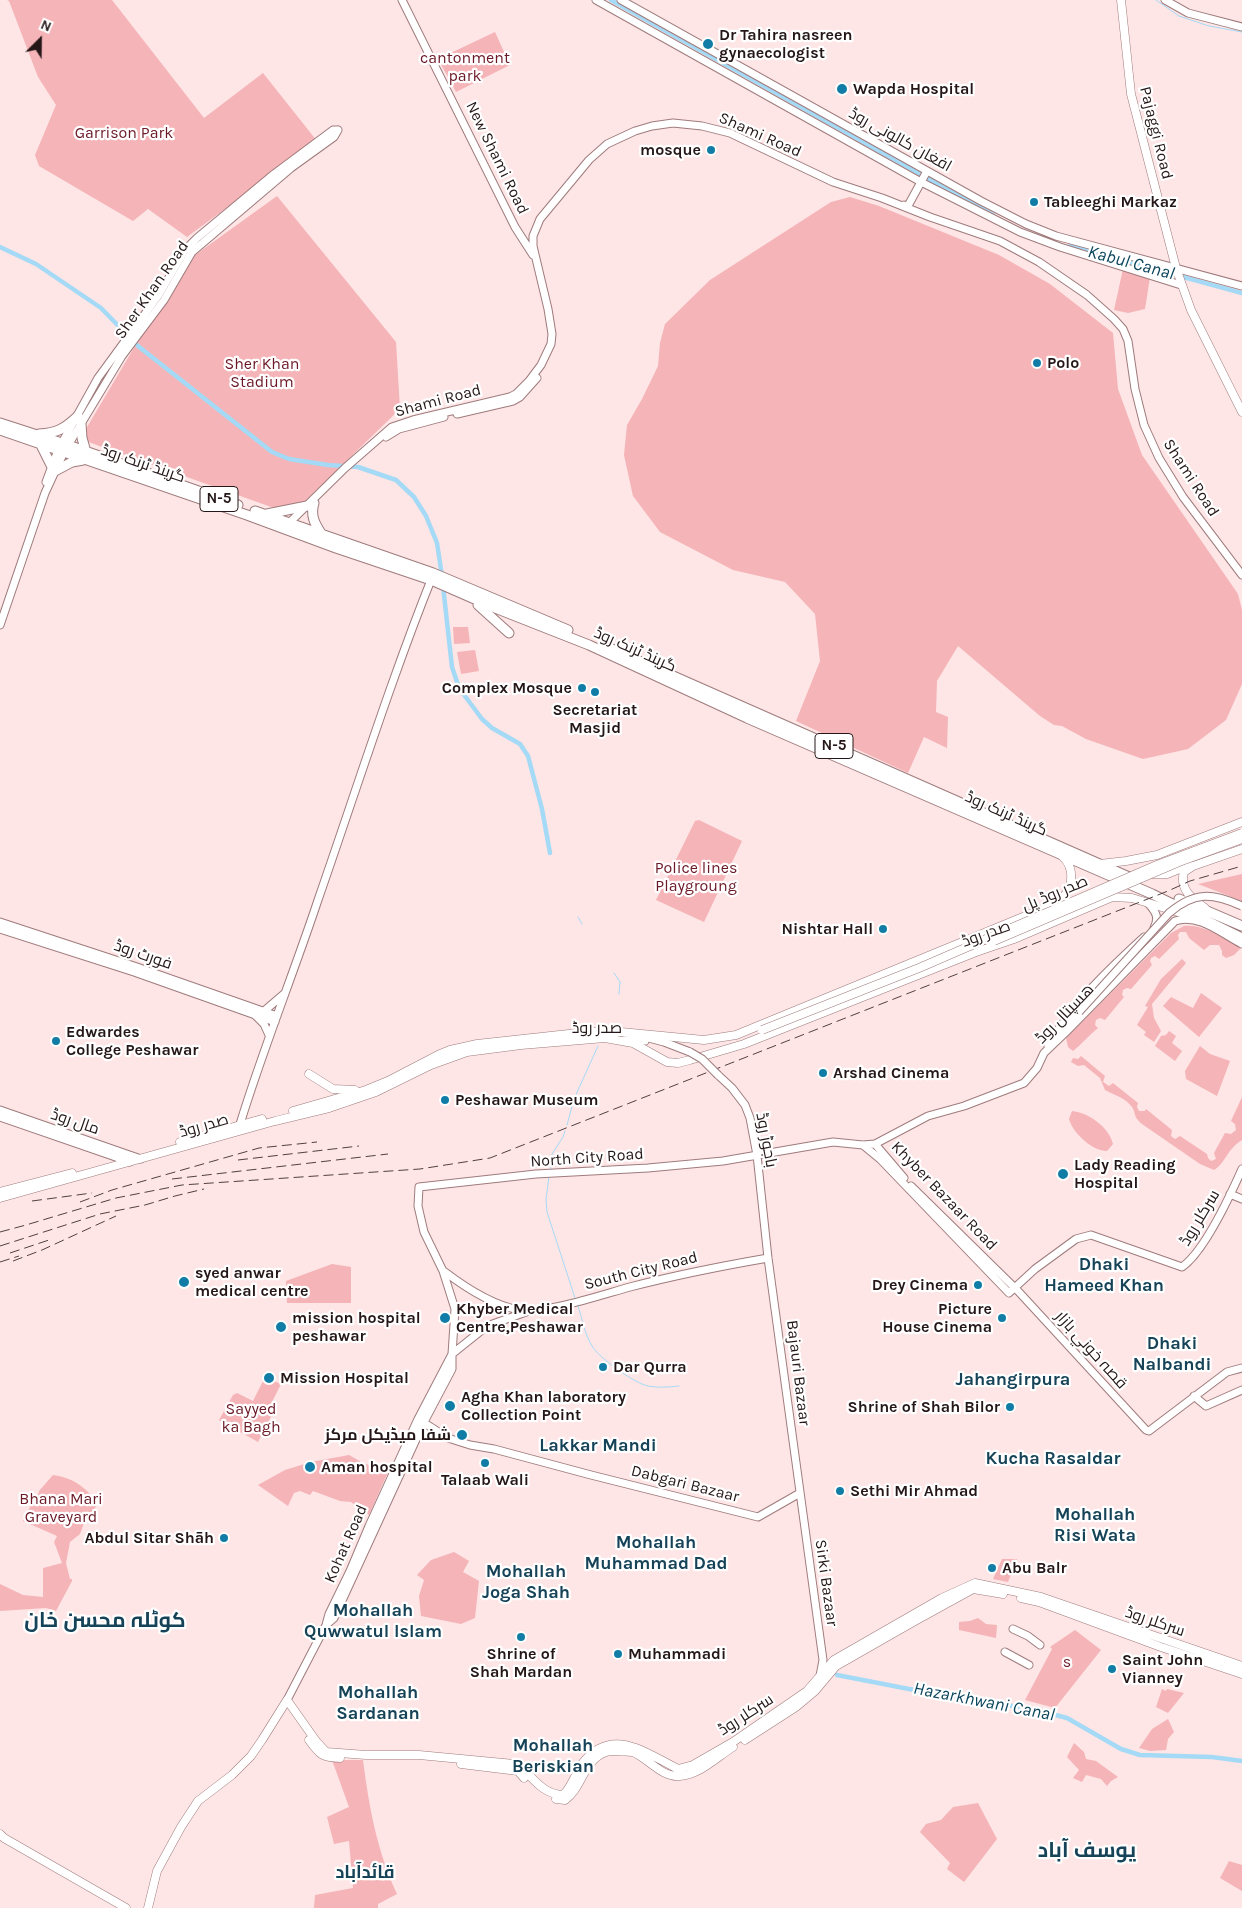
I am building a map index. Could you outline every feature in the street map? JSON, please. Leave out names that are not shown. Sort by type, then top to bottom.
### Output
[{"type":"highway","points":[[34,434],[53,433],[79,420],[85,456],[53,468],[40,443]]},
{"type":"highway","name":"گرینڈ ٹرنک روڈ","points":[[0,423],[34,434],[85,456],[435,578]]},
{"type":"highway","name":"گرینڈ ٹرنک روڈ","points":[[0,430],[40,443],[63,447]]},
{"type":"highway","name":"گرینڈ ٹرنک روڈ","points":[[85,456],[265,515],[290,527],[322,535],[609,648],[947,800],[1060,854],[1182,907],[1240,936]]},
{"type":"highway","points":[[265,515],[310,505],[313,519],[322,535]]},
{"type":"highway","name":"گرینڈ ٹرنک روڈ","points":[[449,584],[462,594],[589,645],[747,718],[1100,864],[1242,926]]},
{"type":"highway","points":[[462,594],[486,610],[509,633]]},
{"type":"highway","points":[[1212,912],[1218,910],[1242,920]]},
{"type":"main road","name":"Pajaggi Road","points":[[1121,0],[1130,94],[1181,282],[1191,310],[1242,412]]},
{"type":"main road","points":[[1100,864],[1126,862],[1157,855],[1242,824]]},
{"type":"main road","points":[[1157,865],[1166,856],[1242,824]]},
{"type":"main road","name":"صدر روڈ پل","points":[[739,1034],[750,1034],[762,1030],[919,968],[1157,865],[1242,833]]},
{"type":"main road","name":"صدر روڈ پل","points":[[976,952],[994,941],[1151,874],[1242,840]]},
{"type":"main road","points":[[1151,874],[1167,874],[1242,844]]},
{"type":"main road","points":[[1212,912],[1197,902],[1184,887],[1182,882],[1186,870],[1242,849]]},
{"type":"main road","name":"صدر روڈ","points":[[0,1198],[240,1124],[366,1090],[388,1081],[438,1055],[464,1046],[587,1032],[621,1032],[704,1040],[723,1039],[739,1034],[1050,906],[1062,899],[1071,883],[1069,863],[1060,854]]},
{"type":"main road","points":[[1126,882],[1132,898]]},
{"type":"main road","name":"صدر روڈ","points":[[0,1192],[122,1160],[141,1159],[275,1120],[329,1108],[376,1092],[431,1065],[467,1052],[585,1039],[624,1040],[641,1046],[667,1062],[678,1063],[690,1060],[744,1044],[976,952],[1029,933],[1106,898],[1117,896],[1132,898],[1192,917],[1210,926],[1240,936]]},
{"type":"main road","points":[[309,1074],[333,1089],[366,1090]]},
{"type":"main road","name":"سرکلر روڈ","points":[[286,1701],[319,1753],[328,1755],[450,1757],[518,1768],[536,1784],[558,1797],[567,1792],[582,1764],[597,1750],[613,1744],[634,1749],[678,1769],[693,1765],[794,1704],[823,1678],[834,1664],[834,1660],[942,1598],[974,1586],[1041,1597],[1203,1657],[1242,1666]]},
{"type":"main road","points":[[1203,1657],[1242,1674]]},
{"type":"main road","points":[[148,1908],[157,1871],[181,1826],[198,1801],[232,1774],[250,1756],[286,1701]]},
{"type":"main road","points":[[0,1834],[126,1908]]},
{"type":"street","name":"New Shami Road","points":[[402,0],[515,227],[520,232]]},
{"type":"street","name":"New Shami Road","points":[[406,0],[520,227],[520,232]]},
{"type":"street","points":[[596,0],[924,176],[1020,232],[1102,254],[1181,282]]},
{"type":"street","name":"افغان کالونی روڈ","points":[[620,0],[924,176],[1026,224],[1076,242],[1102,254],[1178,269],[1242,286]]},
{"type":"street","points":[[1165,0],[1188,13],[1242,27]]},
{"type":"street","name":"Shami Road","points":[[290,527],[310,505],[392,427],[516,394],[537,371],[551,346],[552,334],[548,309],[535,259],[533,241],[540,219],[552,202],[589,160],[607,144],[635,131],[674,123],[702,126],[730,133],[833,182],[882,198],[930,217],[977,231],[1022,251],[1087,295],[1114,318],[1123,329],[1128,341],[1135,389],[1144,425],[1159,458],[1183,497],[1242,575]]},
{"type":"street","name":"Sher Khan Road","points":[[0,625],[53,468],[79,420],[98,378],[164,300],[192,252],[291,168],[334,137],[338,130]]},
{"type":"street","points":[[882,198],[907,206],[924,176]]},
{"type":"street","points":[[520,232],[530,233],[535,230]]},
{"type":"street","points":[[520,232],[535,259]]},
{"type":"street","points":[[240,1124],[400,659],[435,578]]},
{"type":"street","points":[[1044,1053],[1064,1027],[1169,912],[1182,903],[1197,897],[1212,896],[1242,904]]},
{"type":"street","points":[[1197,902],[1210,898],[1242,904]]},
{"type":"street","points":[[1044,1053],[1066,1017],[1099,981],[1155,927],[1158,920],[1156,912],[1148,903]]},
{"type":"street","name":"ھسپتال روڈ","points":[[875,1144],[928,1116],[964,1106],[1024,1082],[1037,1068],[1044,1053],[1175,921],[1186,919],[1210,926]]},
{"type":"street","name":"فورٹ روڈ","points":[[0,922],[137,967],[263,1012],[276,1019]]},
{"type":"street","points":[[1210,926],[1242,944]]},
{"type":"street","name":"فورٹ روڈ","points":[[0,929],[134,972],[255,1015],[276,1019]]},
{"type":"street","points":[[263,1012],[286,993]]},
{"type":"street","points":[[255,1015],[264,1024],[270,1035]]},
{"type":"street","name":"باجوڑ روڈ","points":[[621,1032],[664,1042],[700,1058],[732,1088],[745,1106],[750,1118],[757,1155],[768,1258]]},
{"type":"street","name":"باجوڑ روڈ","points":[[624,1040],[634,1039],[689,1052]]},
{"type":"street","name":"مال روڈ","points":[[0,1110],[131,1159]]},
{"type":"street","name":"مال روڈ","points":[[0,1117],[122,1160]]},
{"type":"street","name":"Khyber Bazaar Road","points":[[757,1155],[834,1142],[863,1145],[875,1144],[941,1220],[1014,1287]]},
{"type":"street","points":[[863,1145],[880,1159],[941,1220],[1009,1294],[1014,1287]]},
{"type":"street","name":"North City Road","points":[[444,1271],[424,1232],[418,1206],[419,1186],[536,1174],[704,1163],[757,1155]]},
{"type":"street","name":"سرکلر روڈ","points":[[1014,1287],[1076,1239],[1091,1235],[1182,1267],[1199,1250],[1242,1169]]},
{"type":"street","points":[[1230,1194],[1242,1199]]},
{"type":"street","name":"South City Road","points":[[444,1271],[460,1284],[479,1294],[520,1310],[529,1311],[557,1306],[694,1271],[768,1258]]},
{"type":"street","name":"Bajauri Bazaar","points":[[768,1258],[800,1493]]},
{"type":"street","points":[[286,1701],[326,1625],[334,1618],[421,1420],[452,1369],[456,1309],[444,1271]]},
{"type":"street","name":"قصہ خوني بازار","points":[[1014,1287],[1148,1431],[1194,1396]]},
{"type":"street","points":[[452,1354],[487,1326],[529,1311]]},
{"type":"street","points":[[1242,1368],[1227,1372],[1194,1396],[1206,1406],[1242,1390]]},
{"type":"street","name":"Dabgari Bazaar","points":[[421,1420],[448,1438],[470,1445],[494,1449],[758,1516],[800,1493]]},
{"type":"street","name":"Sirki Bazaar","points":[[800,1493],[823,1660],[823,1678]]},
{"type":"street","points":[[1013,1629],[1028,1636],[1040,1645]]},
{"type":"street","points":[[1005,1652],[1029,1665]]},
{"type":"green space","name":"Garrison Park","points":[[7,0],[112,0],[204,118],[263,73],[317,141],[187,237],[148,209],[133,221],[39,166],[35,155],[56,105],[38,77]]},
{"type":"green space","name":"cantonment park","points":[[495,32],[510,65],[456,92],[438,59]]},
{"type":"green space","name":"Sher Khan Stadium","points":[[277,196],[396,342],[400,409],[302,504],[274,508],[80,439],[184,263]]},
{"type":"green space","points":[[850,197],[879,206],[999,255],[1050,284],[1113,333],[1118,389],[1142,455],[1238,594],[1242,610],[1242,684],[1226,720],[1188,749],[1143,759],[1086,739],[1062,726],[1054,725],[1040,716],[958,646],[937,681],[936,712],[948,717],[947,748],[924,737],[908,773],[796,721],[820,661],[815,614],[785,582],[733,570],[660,532],[633,496],[624,455],[627,425],[658,366],[660,343],[665,324],[710,280],[831,202]]},
{"type":"green space","points":[[1123,269],[1150,277],[1145,309],[1128,313],[1114,310]]},
{"type":"green space","points":[[453,627],[468,627],[470,643],[454,644]]},
{"type":"green space","points":[[475,650],[479,671],[461,674],[457,652]]},
{"type":"green space","name":"Police lines Playgroung","points":[[699,820],[742,841],[704,922],[656,900],[695,821]]},
{"type":"green space","points":[[1242,874],[1242,901],[1198,884]]},
{"type":"green space","points":[[1184,926],[1199,927],[1242,947],[1234,955],[1226,958],[1222,955],[1219,945],[1210,945],[1204,950],[1189,938],[1186,932],[1180,932],[1178,935],[1179,939],[1159,959],[1155,956],[1151,958],[1152,965],[1131,989],[1123,990],[1122,995],[1124,997],[1105,1020],[1100,1018],[1096,1020],[1095,1025],[1098,1028],[1073,1051],[1068,1047],[1066,1038],[1171,933]]},
{"type":"green space","points":[[1182,959],[1186,963],[1152,1004],[1154,1018],[1161,1031],[1154,1042],[1144,1035],[1146,1032],[1137,1025],[1148,1007],[1145,1006],[1161,979]]},
{"type":"green space","points":[[1201,993],[1222,1008],[1199,1037],[1163,1006],[1171,997],[1193,1008]]},
{"type":"green space","points":[[1169,1031],[1176,1036],[1172,1043],[1182,1051],[1175,1061],[1155,1046],[1161,1036],[1166,1035]]},
{"type":"green space","points":[[1200,1046],[1210,1054],[1230,1061],[1217,1096],[1186,1079],[1185,1071]]},
{"type":"green space","points":[[1081,1056],[1105,1076],[1103,1082],[1109,1086],[1113,1083],[1138,1103],[1139,1111],[1145,1111],[1146,1109],[1172,1130],[1171,1136],[1175,1139],[1180,1136],[1207,1154],[1211,1161],[1216,1159],[1214,1153],[1225,1133],[1231,1134],[1236,1130],[1235,1124],[1231,1121],[1242,1097],[1242,1140],[1214,1170],[1200,1164],[1142,1124],[1129,1104],[1105,1090],[1100,1078],[1084,1065],[1078,1066],[1071,1062],[1073,1058],[1078,1059]]},
{"type":"green space","points":[[1072,1111],[1091,1118],[1103,1127],[1113,1144],[1107,1151],[1089,1145],[1079,1135],[1069,1119]]},
{"type":"green space","points":[[332,1264],[351,1267],[351,1303],[287,1303],[286,1281]]},
{"type":"green space","name":"Sayyed ka Bagh","points":[[265,1377],[281,1384],[271,1404],[276,1407],[258,1442],[219,1420],[233,1395],[237,1393],[253,1401]]},
{"type":"green space","points":[[349,1455],[363,1463],[388,1472],[369,1515],[351,1502],[340,1501],[313,1491],[310,1495],[300,1491],[294,1493],[288,1506],[258,1485],[285,1470],[311,1462]]},
{"type":"green space","name":"Bhana Mari Graveyard","points":[[53,1475],[66,1478],[78,1484],[96,1501],[93,1514],[85,1520],[80,1534],[70,1542],[66,1563],[72,1581],[56,1611],[46,1608],[0,1611],[0,1584],[23,1595],[43,1597],[43,1568],[62,1563],[54,1542],[57,1536],[23,1521],[30,1507],[28,1501],[39,1493]]},
{"type":"green space","points":[[454,1552],[469,1561],[463,1572],[479,1581],[475,1618],[461,1624],[421,1616],[419,1596],[424,1580],[417,1575],[431,1560]]},
{"type":"green space","points":[[1002,1559],[1017,1559],[1008,1582],[993,1579]]},
{"type":"green space","points":[[978,1618],[986,1624],[997,1625],[996,1638],[959,1630],[959,1622]]},
{"type":"green space","name":"s","points":[[1075,1630],[1101,1650],[1055,1708],[1025,1700],[1052,1649],[1050,1647]]},
{"type":"green space","points":[[1162,1689],[1184,1693],[1168,1713],[1156,1707]]},
{"type":"green space","points":[[1168,1719],[1174,1732],[1168,1739],[1166,1750],[1150,1751],[1139,1748],[1152,1729]]},
{"type":"green space","points":[[1074,1743],[1084,1752],[1086,1759],[1096,1761],[1118,1777],[1107,1786],[1101,1779],[1086,1775],[1082,1782],[1073,1778],[1079,1770],[1067,1757]]},
{"type":"green space","points":[[332,1760],[363,1760],[368,1795],[379,1845],[397,1894],[378,1904],[378,1908],[314,1908],[315,1895],[353,1888],[349,1841],[334,1844],[327,1817],[349,1807]]},
{"type":"green space","points":[[978,1803],[997,1839],[964,1882],[947,1869],[950,1863],[920,1832],[926,1824],[941,1820],[953,1807]]},
{"type":"green space","points":[[1229,1861],[1242,1865],[1242,1891],[1220,1878]]},
{"type":"waterway","points":[[611,0],[993,215]]},
{"type":"waterway","points":[[1156,0],[1179,16],[1209,26],[1242,32]]},
{"type":"waterway","name":"Kabul Canal","points":[[1070,246],[1242,293]]},
{"type":"waterway","points":[[0,247],[36,264],[101,308],[138,346],[272,452],[289,459],[358,467],[396,480],[414,497],[426,516],[437,543],[442,576]]},
{"type":"waterway","points":[[443,586],[452,667],[459,688],[482,719],[492,728],[520,744],[528,756],[542,809],[550,853]]},
{"type":"waterway","points":[[578,917],[582,924]]},
{"type":"waterway","points":[[614,973],[620,982],[619,994]]},
{"type":"waterway","points":[[567,1125],[574,1099],[598,1046]]},
{"type":"waterway","points":[[551,1169],[552,1154],[565,1131]]},
{"type":"waterway","points":[[549,1177],[546,1199],[547,1212],[575,1298]]},
{"type":"waterway","points":[[578,1306],[592,1346],[609,1363],[634,1380],[648,1386],[679,1386]]},
{"type":"waterway","name":"Hazarkhwani Canal","points":[[837,1675],[1037,1710],[1067,1718],[1121,1749],[1140,1755],[1212,1757],[1242,1761]]},
{"type":"railway","points":[[0,1232],[116,1198],[182,1185],[420,1169],[490,1158],[1190,881],[1242,866]]},
{"type":"railway","points":[[80,1202],[112,1190],[259,1148],[317,1142]]},
{"type":"railway","points":[[238,1160],[359,1146]]},
{"type":"railway","points":[[172,1179],[388,1154]]},
{"type":"railway","points":[[0,1246],[100,1214],[145,1205],[204,1189]]},
{"type":"railway","points":[[32,1201],[92,1193]]},
{"type":"railway","points":[[13,1261],[42,1250],[116,1216]]},
{"type":"railway","points":[[10,1253],[52,1239]]},
{"type":"railway","points":[[0,1262],[19,1256]]},
{"type":"place","name":"Dr Tahira nasreen gynaecologist","points":[[708,44]]},
{"type":"place","name":"Wapda Hospital","points":[[842,89]]},
{"type":"place","name":"mosque","points":[[711,150]]},
{"type":"place","name":"Tableeghi Markaz","points":[[1034,202]]},
{"type":"place","name":"Polo","points":[[1037,363]]},
{"type":"place","name":"Complex Mosque","points":[[582,688]]},
{"type":"place","name":"Secretariat Masjid","points":[[595,692]]},
{"type":"place","name":"Nishtar Hall","points":[[883,929]]},
{"type":"place","name":"Edwardes College Peshawar","points":[[56,1041]]},
{"type":"place","name":"Arshad Cinema","points":[[823,1073]]},
{"type":"place","name":"Peshawar Museum","points":[[445,1100]]},
{"type":"place","name":"Lady Reading Hospital","points":[[1063,1174]]},
{"type":"place","name":"syed anwar medical centre","points":[[184,1282]]},
{"type":"place","name":"Drey Cinema","points":[[978,1285]]},
{"type":"place","name":"Khyber Medical Centre,Peshawar","points":[[445,1318]]},
{"type":"place","name":"Picture House Cinema","points":[[1002,1318]]},
{"type":"place","name":"mission hospital peshawar","points":[[281,1327]]},
{"type":"place","name":"Dar Qurra","points":[[603,1367]]},
{"type":"place","name":"Mission Hospital","points":[[269,1378]]},
{"type":"place","name":"Agha Khan laboratory Collection Point","points":[[450,1406]]},
{"type":"place","name":"Shrine of Shah Bilor","points":[[1010,1407]]},
{"type":"place","name":"شفا میڈیکل مركز","points":[[462,1435]]},
{"type":"place","name":"Talaab Wali","points":[[485,1463]]},
{"type":"place","name":"Aman hospital","points":[[310,1467]]},
{"type":"place","name":"Sethi Mir Ahmad","points":[[840,1491]]},
{"type":"place","name":"Abdul Sitar Shāh","points":[[224,1538]]},
{"type":"place","name":"Abu Balr","points":[[992,1568]]},
{"type":"place","name":"Shrine of Shah Mardan","points":[[521,1637]]},
{"type":"place","name":"Muhammadi","points":[[618,1654]]},
{"type":"place","name":"Saint John Vianney","points":[[1112,1669]]},
{"type":"district","name":"Dhaki Hameed Khan","points":[[1104,1275]]},
{"type":"district","name":"Dhaki Nalbandi","points":[[1172,1354]]},
{"type":"district","name":"Jahangirpura","points":[[1013,1380]]},
{"type":"district","name":"Lakkar Mandi","points":[[598,1446]]},
{"type":"district","name":"Kucha Rasaldar","points":[[1053,1459]]},
{"type":"district","name":"Mohallah Risi Wata","points":[[1095,1525]]},
{"type":"district","name":"Mohallah Muhammad Dad","points":[[656,1554]]},
{"type":"district","name":"Mohallah Joga Shah","points":[[526,1582]]},
{"type":"district","name":"کوٹلہ محسن خان","points":[[105,1621]]},
{"type":"district","name":"Mohallah Quwwatul Islam","points":[[373,1621]]},
{"type":"district","name":"Mohallah Sardanan","points":[[378,1704]]},
{"type":"district","name":"Mohallah Beriskian","points":[[553,1756]]},
{"type":"district","name":"یوسف آباد","points":[[1087,1851]]},
{"type":"district","name":"قائدآباد","points":[[365,1873]]}]
